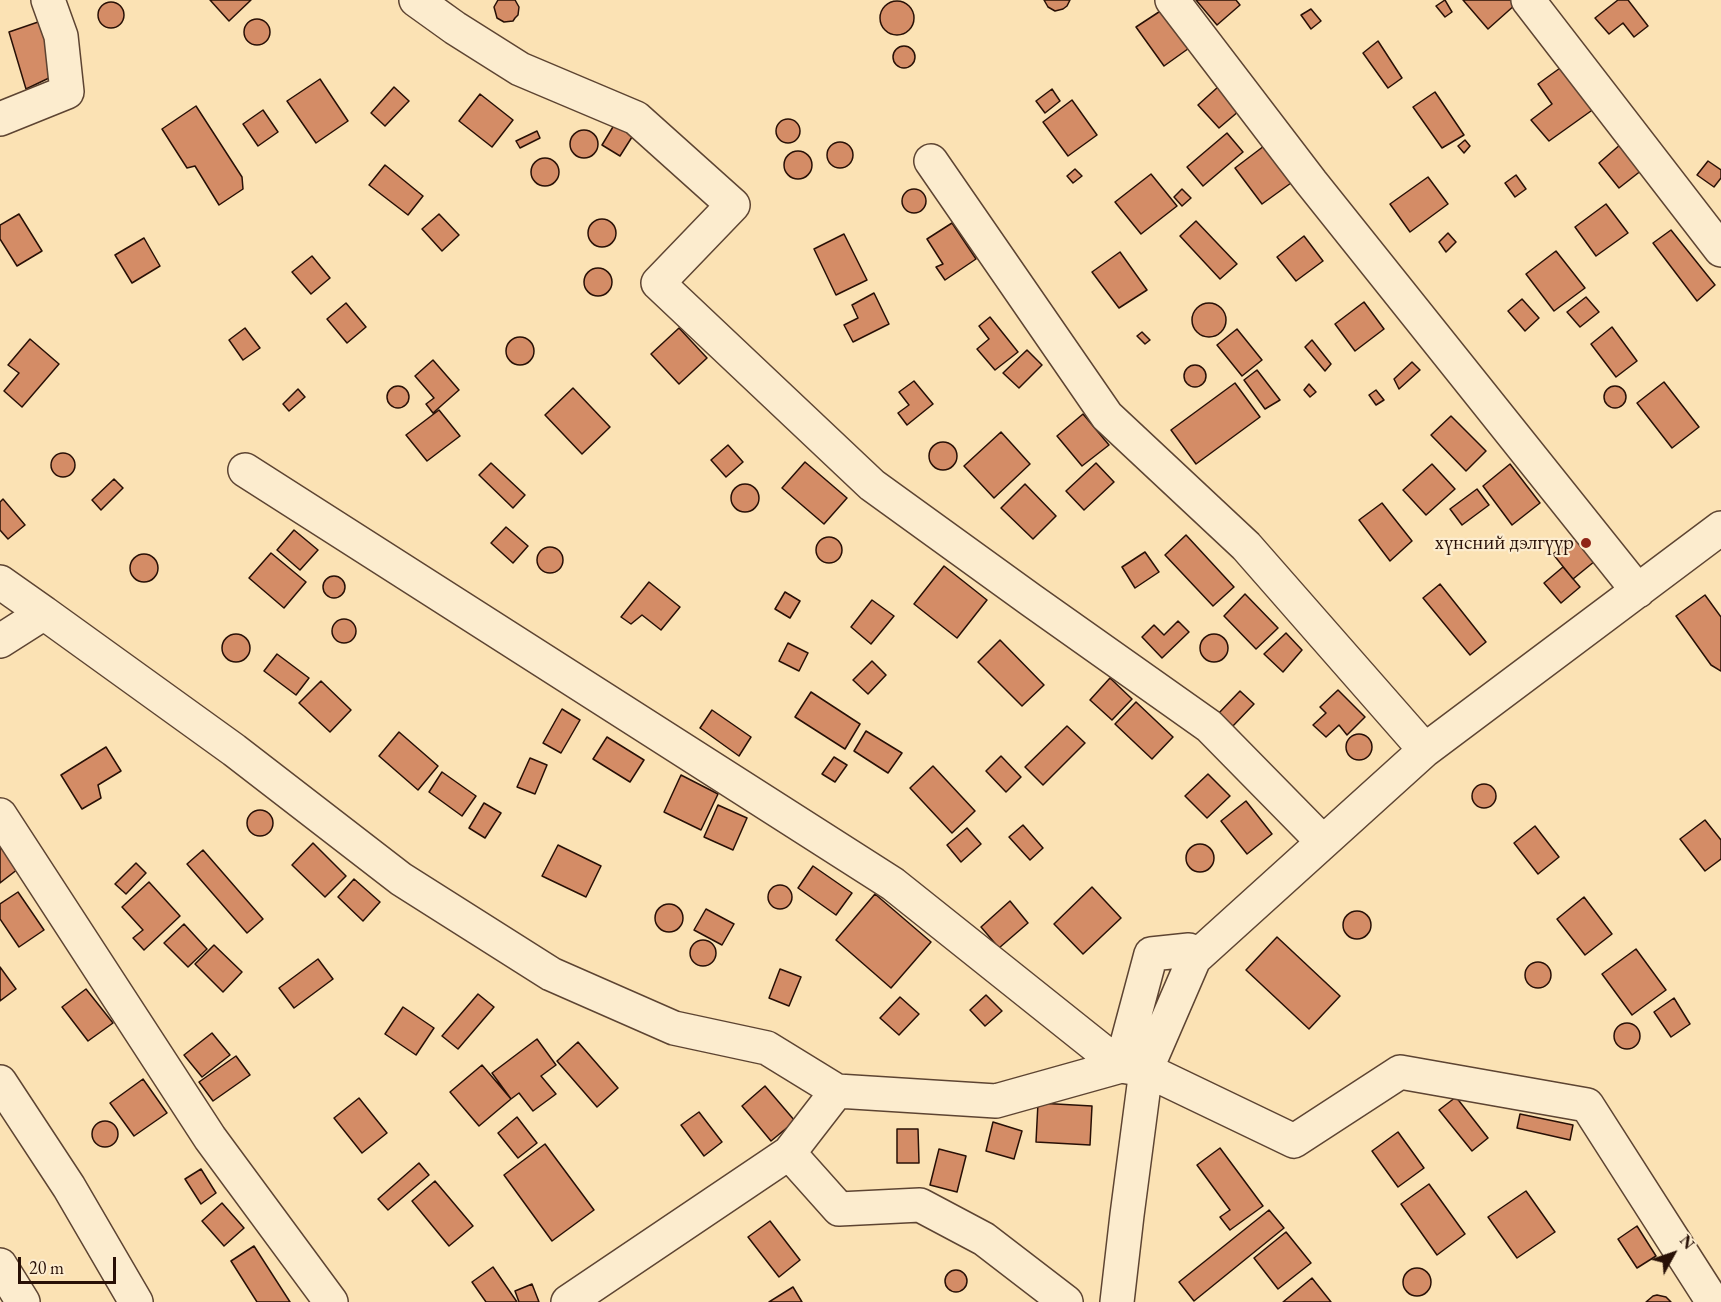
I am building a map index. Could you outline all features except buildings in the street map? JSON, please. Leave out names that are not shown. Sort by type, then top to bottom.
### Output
[{"type":"street","points":[[0,119],[67,92],[61,36],[48,0]]},
{"type":"street","points":[[416,0],[519,69],[636,118],[733,205],[658,283],[872,485],[1209,726],[1323,842]]},
{"type":"street","points":[[1172,0],[1311,182],[1638,591]]},
{"type":"street","points":[[1528,0],[1721,250]]},
{"type":"street","points":[[931,161],[1107,416],[1246,546],[1425,750]]},
{"type":"street","points":[[245,470],[893,884],[1134,1068],[1294,1141],[1400,1072],[1587,1105],[1713,1302]]},
{"type":"street","points":[[1117,1302],[1127,1215],[1134,1068],[1151,954],[1190,950],[1194,959],[1425,750],[1721,528]]},
{"type":"street","points":[[0,582],[234,750],[401,879],[550,974],[674,1028],[767,1048],[837,1091],[996,1101],[1134,1068]]},
{"type":"street","points":[[0,641],[44,613]]},
{"type":"street","points":[[0,815],[210,1138],[331,1302]]},
{"type":"street","points":[[0,1082],[69,1187],[136,1302]]},
{"type":"street","points":[[568,1302],[789,1153],[837,1091]]},
{"type":"street","points":[[789,1153],[839,1209],[920,1206],[984,1239],[1066,1302]]},
{"type":"street","points":[[0,1265],[23,1302]]},
{"type":"place","name":"хүнсний дэлгүүр","points":[[1586,543]]}]
